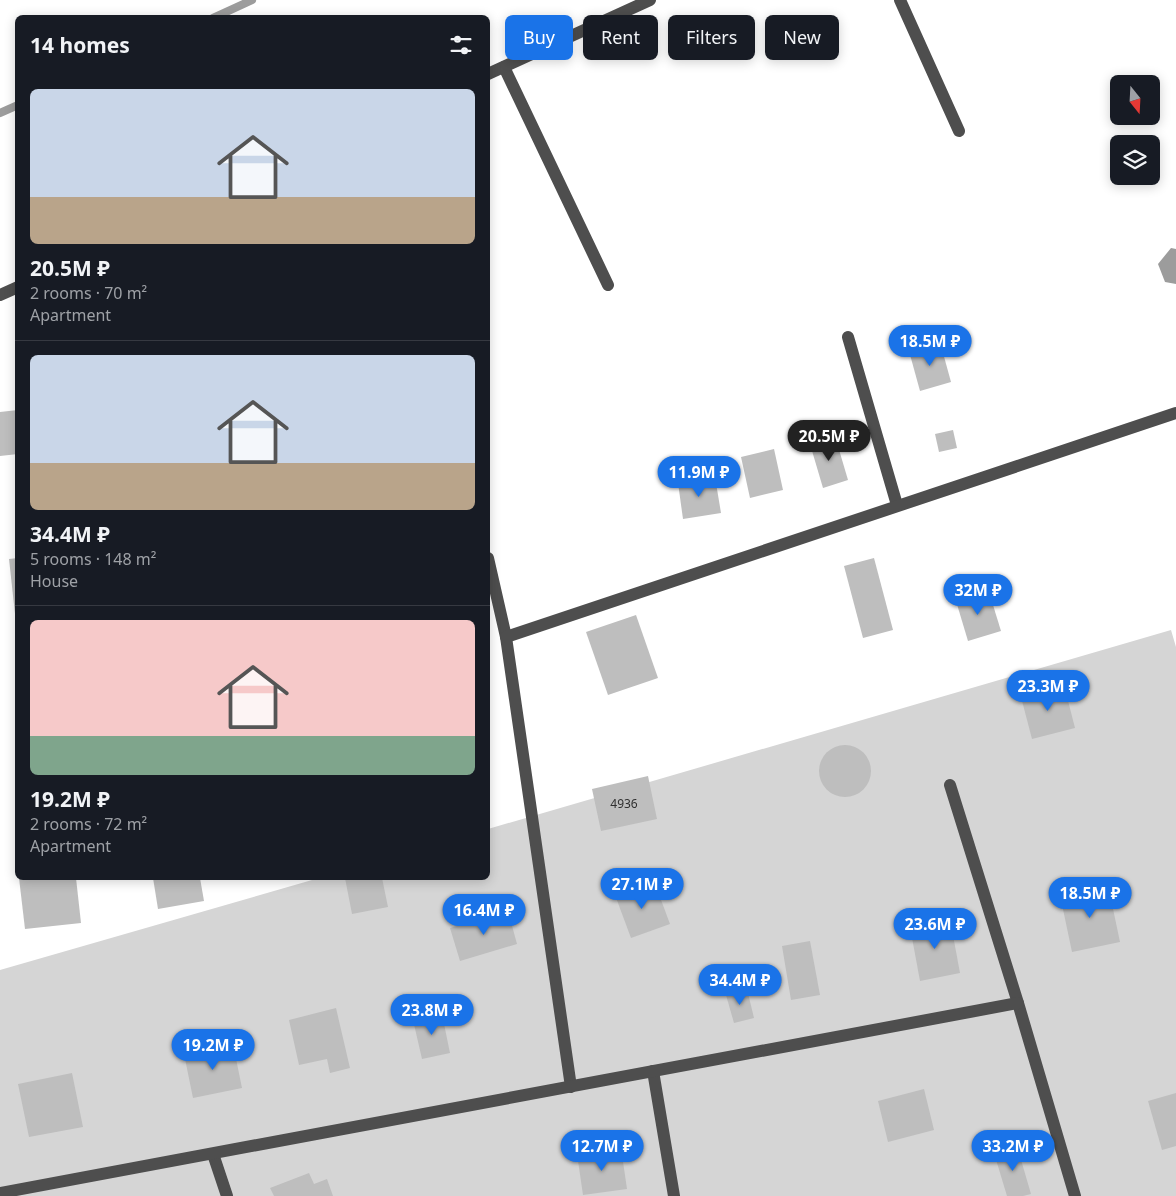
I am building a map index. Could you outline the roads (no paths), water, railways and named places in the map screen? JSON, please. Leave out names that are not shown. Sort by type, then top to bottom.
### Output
[{"type":"street","points":[[490,73],[650,0]]},
{"type":"street","points":[[900,0],[959,131]]},
{"type":"street","points":[[504,67],[608,285]]},
{"type":"street","points":[[0,295],[15,288]]},
{"type":"street","points":[[848,337],[897,506]]},
{"type":"street","points":[[506,637],[1176,413]]},
{"type":"street","points":[[490,567],[506,637],[571,1087]]},
{"type":"street","points":[[950,785],[1018,1003],[1075,1196]]},
{"type":"street","points":[[0,1193],[1018,1003]]},
{"type":"street","points":[[653,1071],[674,1196]]},
{"type":"street","points":[[213,1154],[227,1196]]},
{"type":"waterway","points":[[220,15],[252,0]]},
{"type":"waterway","points":[[0,113],[15,106]]}]
